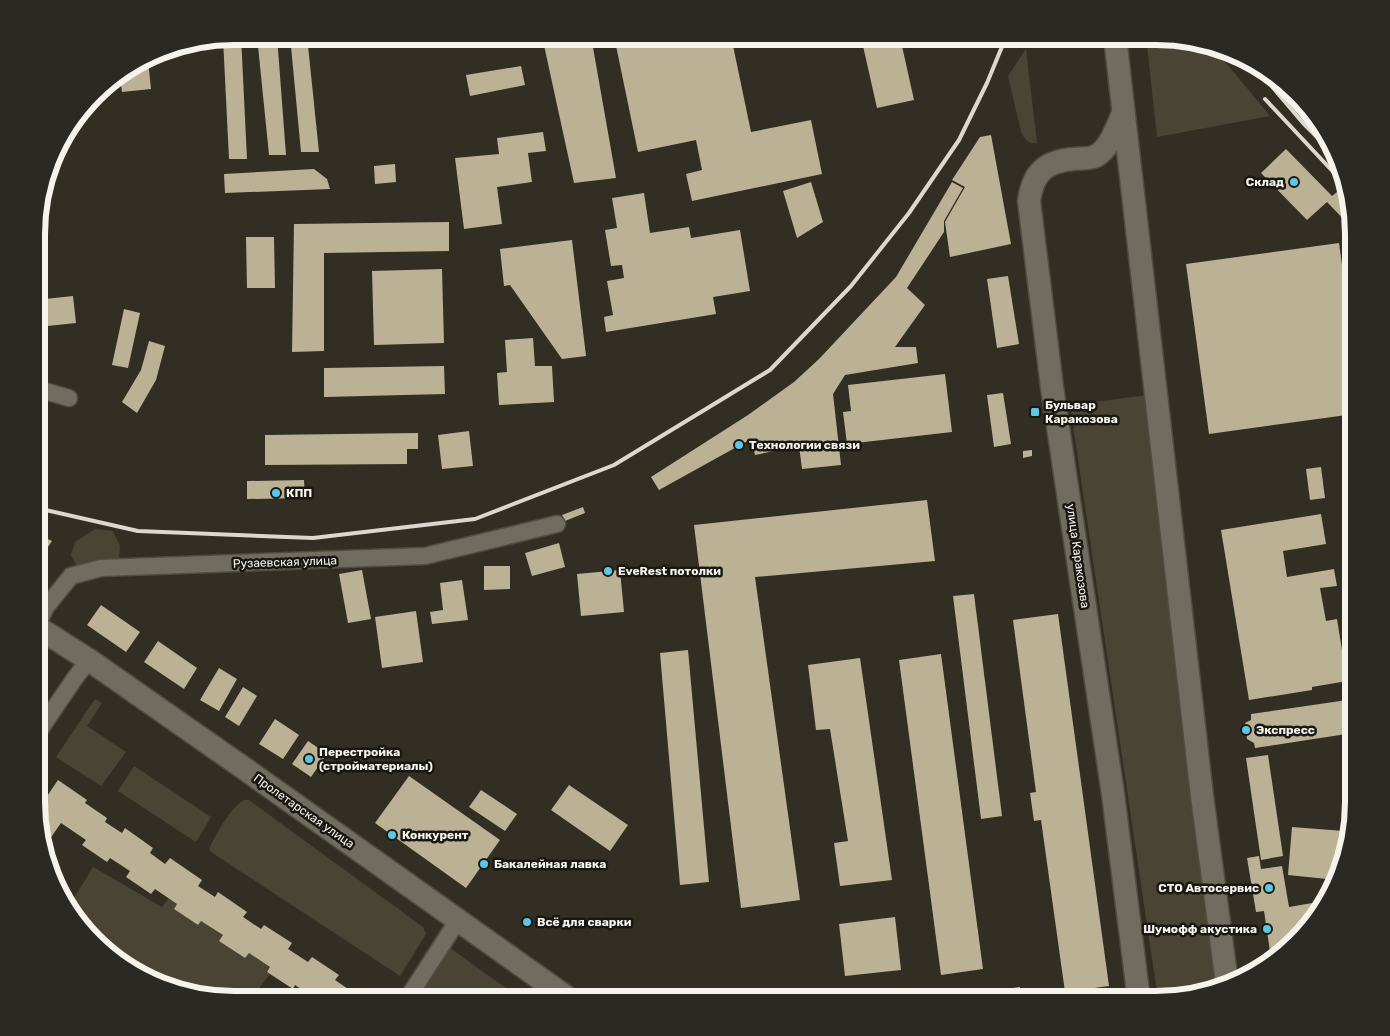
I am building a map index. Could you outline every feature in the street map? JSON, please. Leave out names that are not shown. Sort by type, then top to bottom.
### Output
[{"type":"main road","points":[[1115,45],[1202,796],[1226,978]]},
{"type":"main road","points":[[1094,157],[1106,146],[1118,127],[1123,113]]},
{"type":"main road","points":[[1094,157],[1115,166],[1132,191]]},
{"type":"main road","name":"улица Каракозова","points":[[1094,157],[1059,160],[1046,166],[1035,178],[1029,201],[1052,387],[1111,784],[1138,991]]},
{"type":"main road","name":"Пролетарская улица","points":[[45,631],[89,660],[557,991]]},
{"type":"street","points":[[45,391],[68,398]]},
{"type":"street","name":"Рузаевская улица","points":[[45,609],[71,576],[101,568],[425,556],[556,524]]},
{"type":"street","points":[[45,722],[89,660]]},
{"type":"street","points":[[412,991],[458,920]]},
{"type":"shaded area","points":[[1147,45],[1168,45],[1205,51],[1221,56],[1270,116],[1157,137]]},
{"type":"shaded area","points":[[1026,49],[1037,143],[1027,140],[1021,132],[1008,76]]},
{"type":"shaded area","points":[[1148,395],[1221,979],[1205,985],[1157,991],[1070,405]]},
{"type":"shaded area","points":[[95,529],[113,531],[120,546],[119,561],[79,571],[71,555],[75,542]]},
{"type":"shaded area","points":[[95,699],[102,703],[87,726],[126,752],[101,786],[56,757]]},
{"type":"shaded area","points":[[134,766],[211,817],[196,842],[118,791]]},
{"type":"shaded area","points":[[245,800],[249,800],[423,927],[426,934],[400,976],[211,852],[209,849],[224,821]]},
{"type":"shaded area","points":[[93,867],[162,907],[169,898],[177,904],[174,909],[198,925],[201,921],[223,935],[220,941],[245,958],[249,953],[270,967],[267,972],[270,974],[257,991],[222,991],[185,985],[162,977],[140,966],[109,944],[92,927],[73,900]]},
{"type":"shaded area","points":[[446,945],[510,991],[418,991]]},
{"type":"building","points":[[223,45],[241,45],[247,159],[229,159]]},
{"type":"building","points":[[258,45],[278,45],[286,155],[269,155]]},
{"type":"building","points":[[291,45],[308,45],[319,152],[301,152]]},
{"type":"building","points":[[544,45],[593,45],[616,178],[574,183]]},
{"type":"building","points":[[616,45],[733,45],[751,132],[811,120],[822,174],[692,201],[686,174],[702,170],[696,140],[638,152]]},
{"type":"building","points":[[863,45],[902,45],[914,100],[877,108]]},
{"type":"building","points":[[149,66],[151,89],[122,92],[121,83]]},
{"type":"building","points":[[521,66],[525,85],[470,96],[466,75]]},
{"type":"building","points":[[543,132],[546,151],[528,153],[532,182],[497,187],[502,224],[464,229],[455,158],[499,154],[497,138]]},
{"type":"building","points":[[991,135],[1011,244],[950,257],[945,222],[965,187],[952,180],[980,137]]},
{"type":"building","name":"Склад","points":[[1286,149],[1332,196],[1337,192],[1341,196],[1345,220],[1327,202],[1307,220],[1261,173]]},
{"type":"building","points":[[395,164],[396,182],[375,184],[374,166]]},
{"type":"building","points":[[314,169],[327,179],[330,189],[225,193],[224,174]]},
{"type":"building","points":[[811,182],[823,222],[797,238],[783,191]]},
{"type":"building","points":[[952,182],[963,188],[944,221],[944,232],[907,288],[925,305],[895,347],[916,347],[918,363],[845,375],[833,394],[841,465],[802,469],[799,446],[755,455],[751,439],[659,490],[651,477],[748,415],[794,382],[819,359],[896,277]]},
{"type":"building","points":[[644,193],[650,233],[689,227],[691,238],[740,230],[750,291],[713,297],[716,314],[606,332],[604,317],[613,315],[607,281],[624,278],[622,265],[611,266],[605,230],[617,228],[612,198]]},
{"type":"building","points":[[449,222],[449,251],[324,253],[324,351],[292,352],[294,224]]},
{"type":"building","points":[[246,237],[274,237],[275,288],[247,288]]},
{"type":"building","points":[[572,240],[586,356],[562,359],[510,285],[504,286],[500,249]]},
{"type":"building","points":[[1339,243],[1345,286],[1345,415],[1209,434],[1186,264]]},
{"type":"building","points":[[442,269],[444,343],[374,345],[372,271]]},
{"type":"building","points":[[1008,276],[1019,344],[997,348],[987,279]]},
{"type":"building","points":[[73,296],[76,323],[45,326],[45,299]]},
{"type":"building","points":[[124,309],[140,313],[128,368],[112,365]]},
{"type":"building","points":[[533,338],[535,366],[552,366],[554,402],[499,405],[497,373],[507,372],[505,340]]},
{"type":"building","points":[[149,341],[165,346],[156,380],[137,413],[122,402],[141,370]]},
{"type":"building","points":[[444,366],[445,394],[324,397],[324,368]]},
{"type":"building","points":[[945,374],[952,432],[847,444],[843,412],[851,411],[848,385]]},
{"type":"building","points":[[1003,393],[1011,444],[994,447],[987,395]]},
{"type":"building","points":[[469,431],[473,466],[442,469],[438,435]]},
{"type":"building","points":[[418,433],[418,449],[407,449],[407,464],[265,465],[265,435]]},
{"type":"building","points":[[1032,450],[1032,456],[1023,458],[1023,451]]},
{"type":"building","points":[[1321,467],[1325,498],[1310,500],[1306,469]]},
{"type":"building","name":"КПП","points":[[304,480],[305,498],[247,499],[247,481]]},
{"type":"building","points":[[927,500],[935,561],[755,577],[800,900],[741,908],[694,525]]},
{"type":"building","points":[[583,507],[585,513],[565,521],[562,515]]},
{"type":"building","points":[[1321,514],[1326,544],[1283,551],[1287,577],[1334,569],[1337,586],[1320,588],[1326,621],[1337,619],[1345,669],[1345,681],[1312,687],[1312,690],[1249,700],[1221,530]]},
{"type":"building","points":[[45,538],[52,541],[45,551]]},
{"type":"building","points":[[559,543],[565,567],[532,576],[525,553]]},
{"type":"building","points":[[484,566],[510,566],[510,589],[484,590]]},
{"type":"building","points":[[362,570],[371,619],[348,623],[339,574]]},
{"type":"building","points":[[620,570],[624,612],[581,616],[577,574]]},
{"type":"building","points":[[462,580],[468,620],[432,624],[430,612],[443,610],[440,583]]},
{"type":"building","points":[[974,594],[1002,816],[981,819],[953,596]]},
{"type":"building","points":[[101,605],[140,632],[126,652],[87,625]]},
{"type":"building","points":[[416,611],[423,662],[382,668],[375,617]]},
{"type":"building","points":[[1058,614],[1109,986],[1065,991],[1041,820],[1034,821],[1030,793],[1036,792],[1013,620]]},
{"type":"building","points":[[158,641],[197,668],[184,689],[144,662]]},
{"type":"building","points":[[688,650],[709,882],[680,885],[660,653]]},
{"type":"building","points":[[941,654],[983,969],[941,975],[899,660]]},
{"type":"building","points":[[860,658],[892,880],[840,886],[834,843],[848,841],[830,729],[816,730],[808,665]]},
{"type":"building","points":[[219,668],[237,679],[219,711],[200,700]]},
{"type":"building","points":[[243,687],[257,696],[239,726],[225,717]]},
{"type":"building","points":[[1345,700],[1345,734],[1255,748],[1254,743],[1247,739],[1245,723],[1251,720],[1251,714]]},
{"type":"building","points":[[275,719],[299,735],[283,759],[259,744]]},
{"type":"building","name":"Перестройка (стройматериалы)","points":[[308,741],[327,754],[311,777],[292,764]]},
{"type":"building","points":[[1268,755],[1283,856],[1261,860],[1246,758]]},
{"type":"building","points":[[409,776],[500,840],[466,888],[375,823]]},
{"type":"building","points":[[58,780],[87,800],[85,803],[107,818],[105,822],[122,833],[125,828],[153,848],[150,853],[165,864],[170,858],[202,880],[198,886],[215,897],[218,892],[247,912],[243,917],[261,929],[264,925],[292,943],[288,949],[308,962],[312,957],[339,975],[335,980],[351,991],[304,991],[295,985],[293,989],[267,972],[270,967],[249,953],[245,958],[219,941],[223,935],[201,921],[198,925],[174,909],[177,904],[155,889],[151,894],[126,877],[130,871],[110,858],[107,862],[82,845],[86,840],[61,823],[49,840],[45,814],[45,799]]},
{"type":"building","points":[[569,785],[628,825],[610,851],[551,810]]},
{"type":"building","points":[[481,790],[517,814],[505,831],[469,807]]},
{"type":"building","points":[[1292,827],[1342,831],[1339,851],[1328,879],[1288,875]]},
{"type":"building","points":[[1259,856],[1261,869],[1282,866],[1289,907],[1316,902],[1290,936],[1270,953],[1264,911],[1256,912],[1247,858]]},
{"type":"building","points":[[895,917],[901,970],[845,976],[839,924]]},
{"type":"building","points":[[1020,987],[1020,991],[993,991]]},
{"type":"railway","points":[[45,510],[138,531],[313,538],[475,519],[614,465],[770,370],[851,286],[909,213],[959,140],[987,83],[1003,45]]},
{"type":"railway","points":[[1268,82],[1320,140]]},
{"type":"railway","points":[[1265,99],[1335,174]]},
{"type":"place","name":"Склад","points":[[1294,182]]},
{"type":"place","name":"Бульвар Каракозова","points":[[1035,412]]},
{"type":"place","name":"Технологии связи","points":[[739,445]]},
{"type":"place","name":"КПП","points":[[276,493]]},
{"type":"place","name":"EveRest потолки","points":[[608,571]]},
{"type":"place","name":"Экспресс","points":[[1246,730]]},
{"type":"place","name":"Перестройка (стройматериалы)","points":[[309,759]]},
{"type":"place","name":"Конкурент","points":[[392,835]]},
{"type":"place","name":"Бакалейная лавка","points":[[484,864]]},
{"type":"place","name":"СТО Автосервис","points":[[1269,888]]},
{"type":"place","name":"Всё для сварки","points":[[527,922]]},
{"type":"place","name":"Шумофф акустика","points":[[1267,929]]}]
